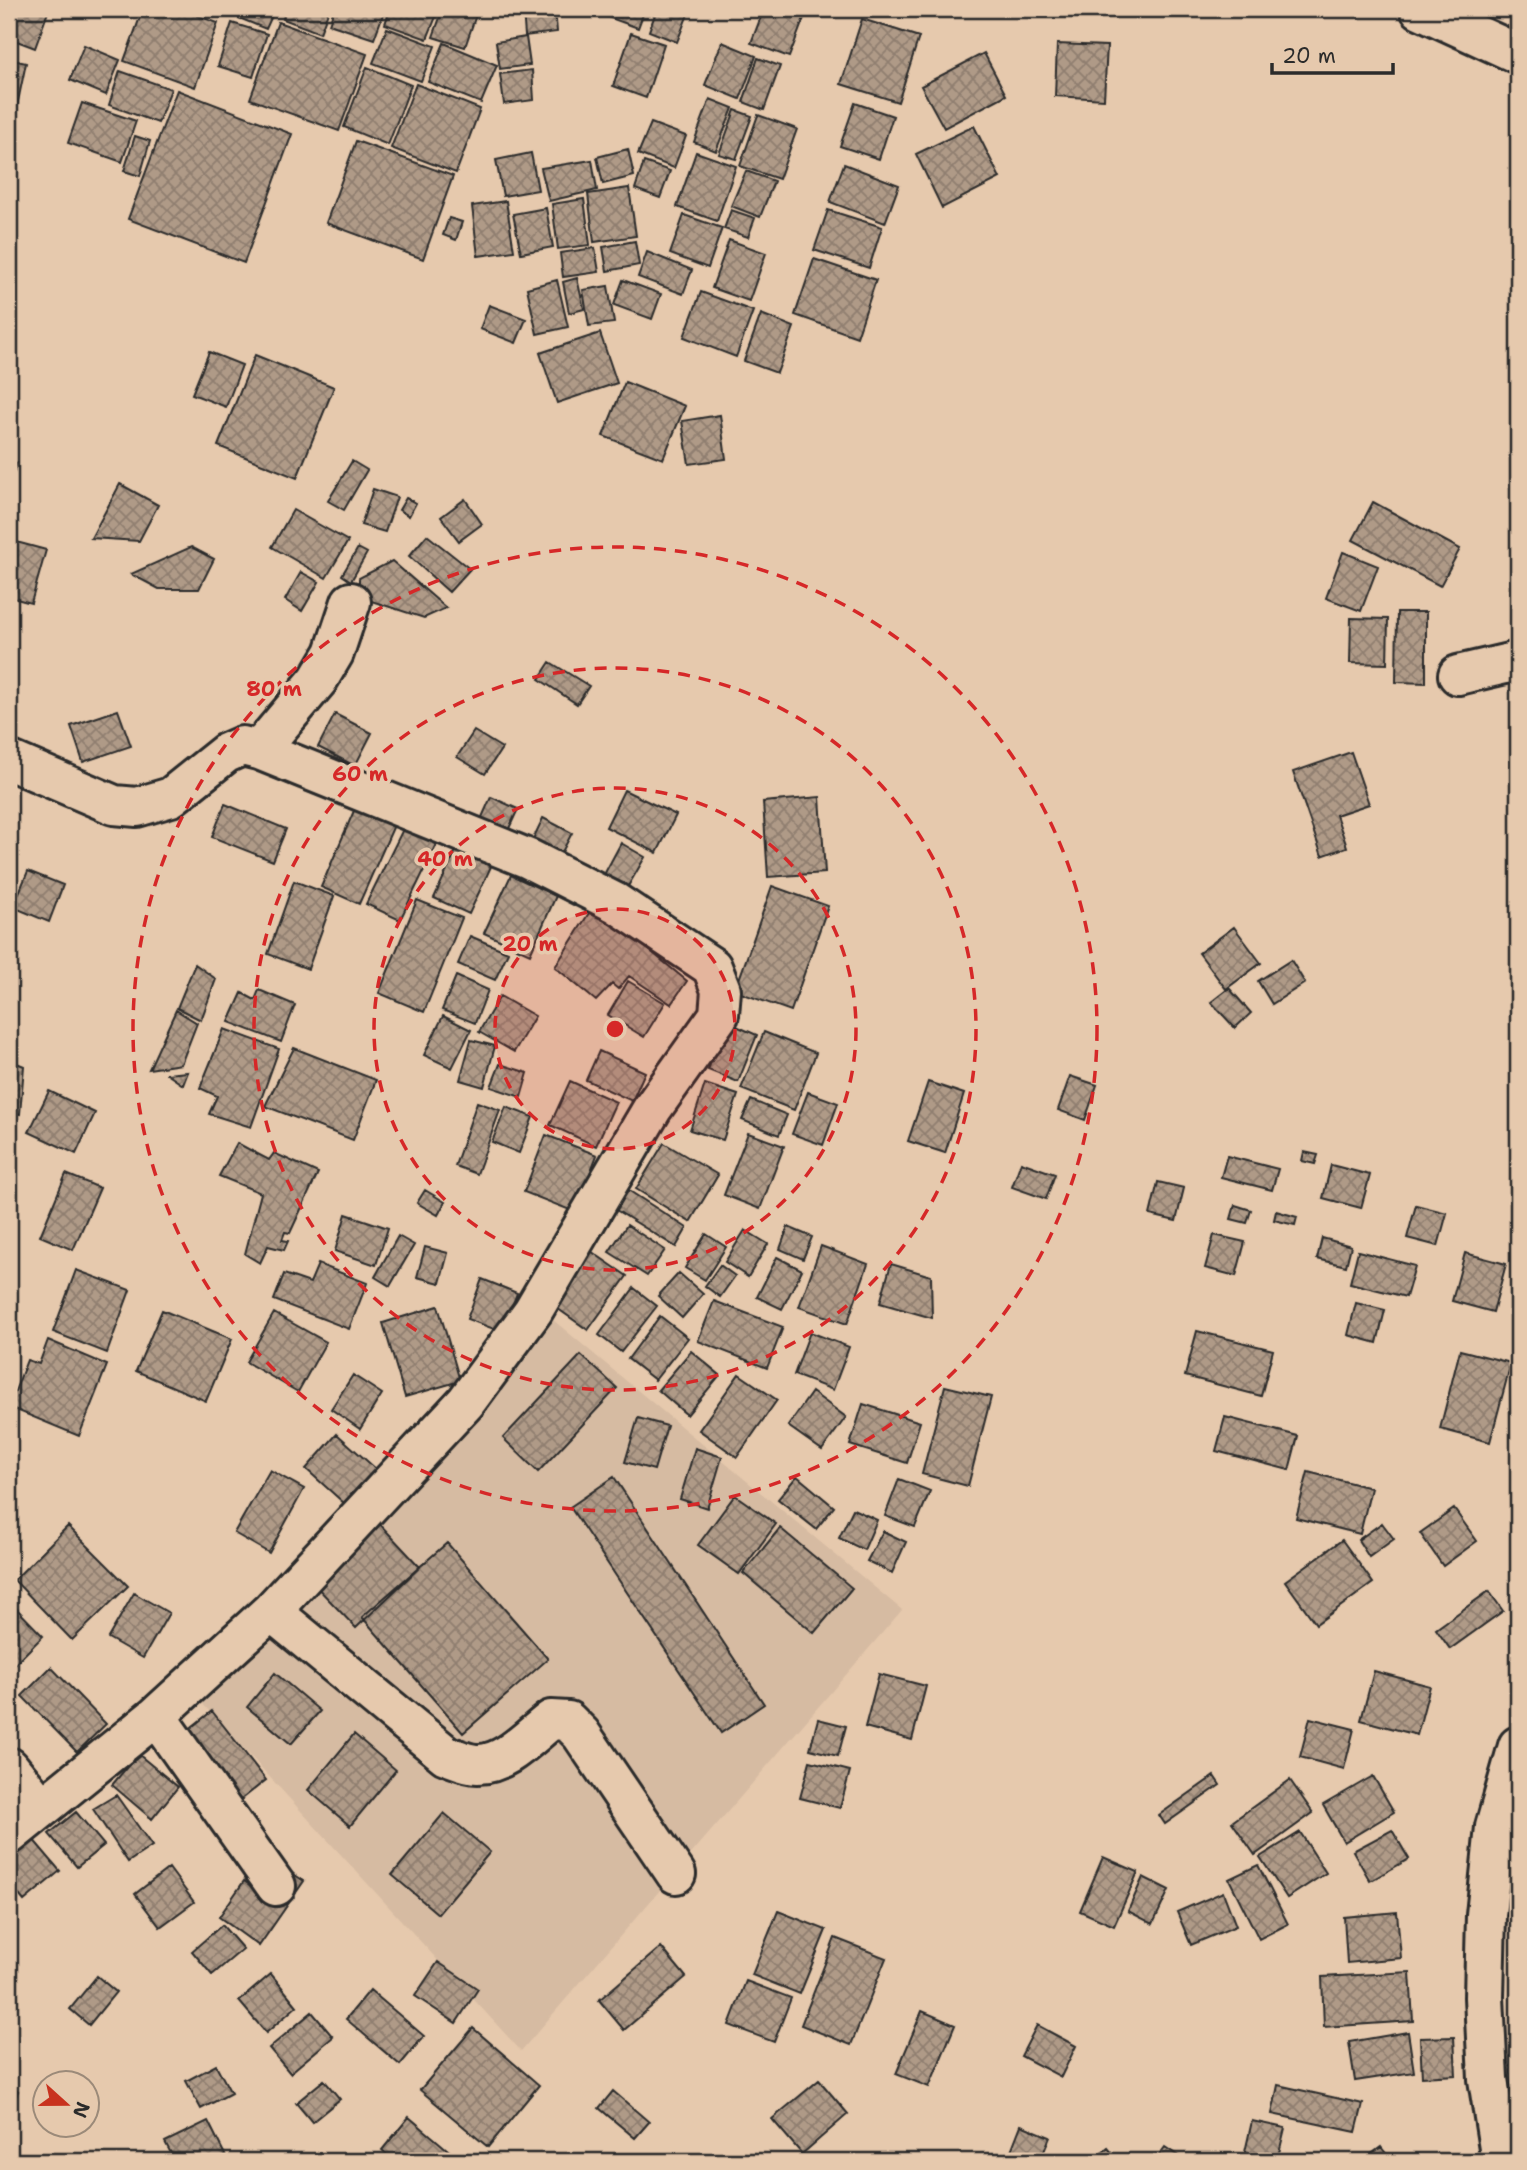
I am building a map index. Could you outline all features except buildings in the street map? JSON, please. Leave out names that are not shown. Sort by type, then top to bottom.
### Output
[{"type":"street","points":[[1420,9],[1518,54]]},
{"type":"street","points":[[259,750],[318,680],[334,653],[351,602]]},
{"type":"street","points":[[1458,675],[1518,661]]},
{"type":"street","points":[[9,760],[114,804],[137,807],[171,797],[226,753],[242,746],[259,750],[529,859],[616,903],[712,967],[721,990],[719,1015],[652,1109],[533,1311],[466,1402],[271,1611],[156,1716],[9,1835]]},
{"type":"street","points":[[271,1611],[446,1755],[474,1765],[489,1763],[505,1756],[551,1720],[568,1721],[581,1734],[676,1874]]},
{"type":"street","points":[[156,1716],[276,1886]]},
{"type":"street","points":[[1501,2161],[1488,2080],[1484,1997],[1486,1915],[1494,1827],[1518,1746]]},
{"type":"street","points":[[9,1767],[42,1808]]},
{"type":"shaded area","points":[[553,1320],[902,1610],[521,2051],[200,1701]]}]
